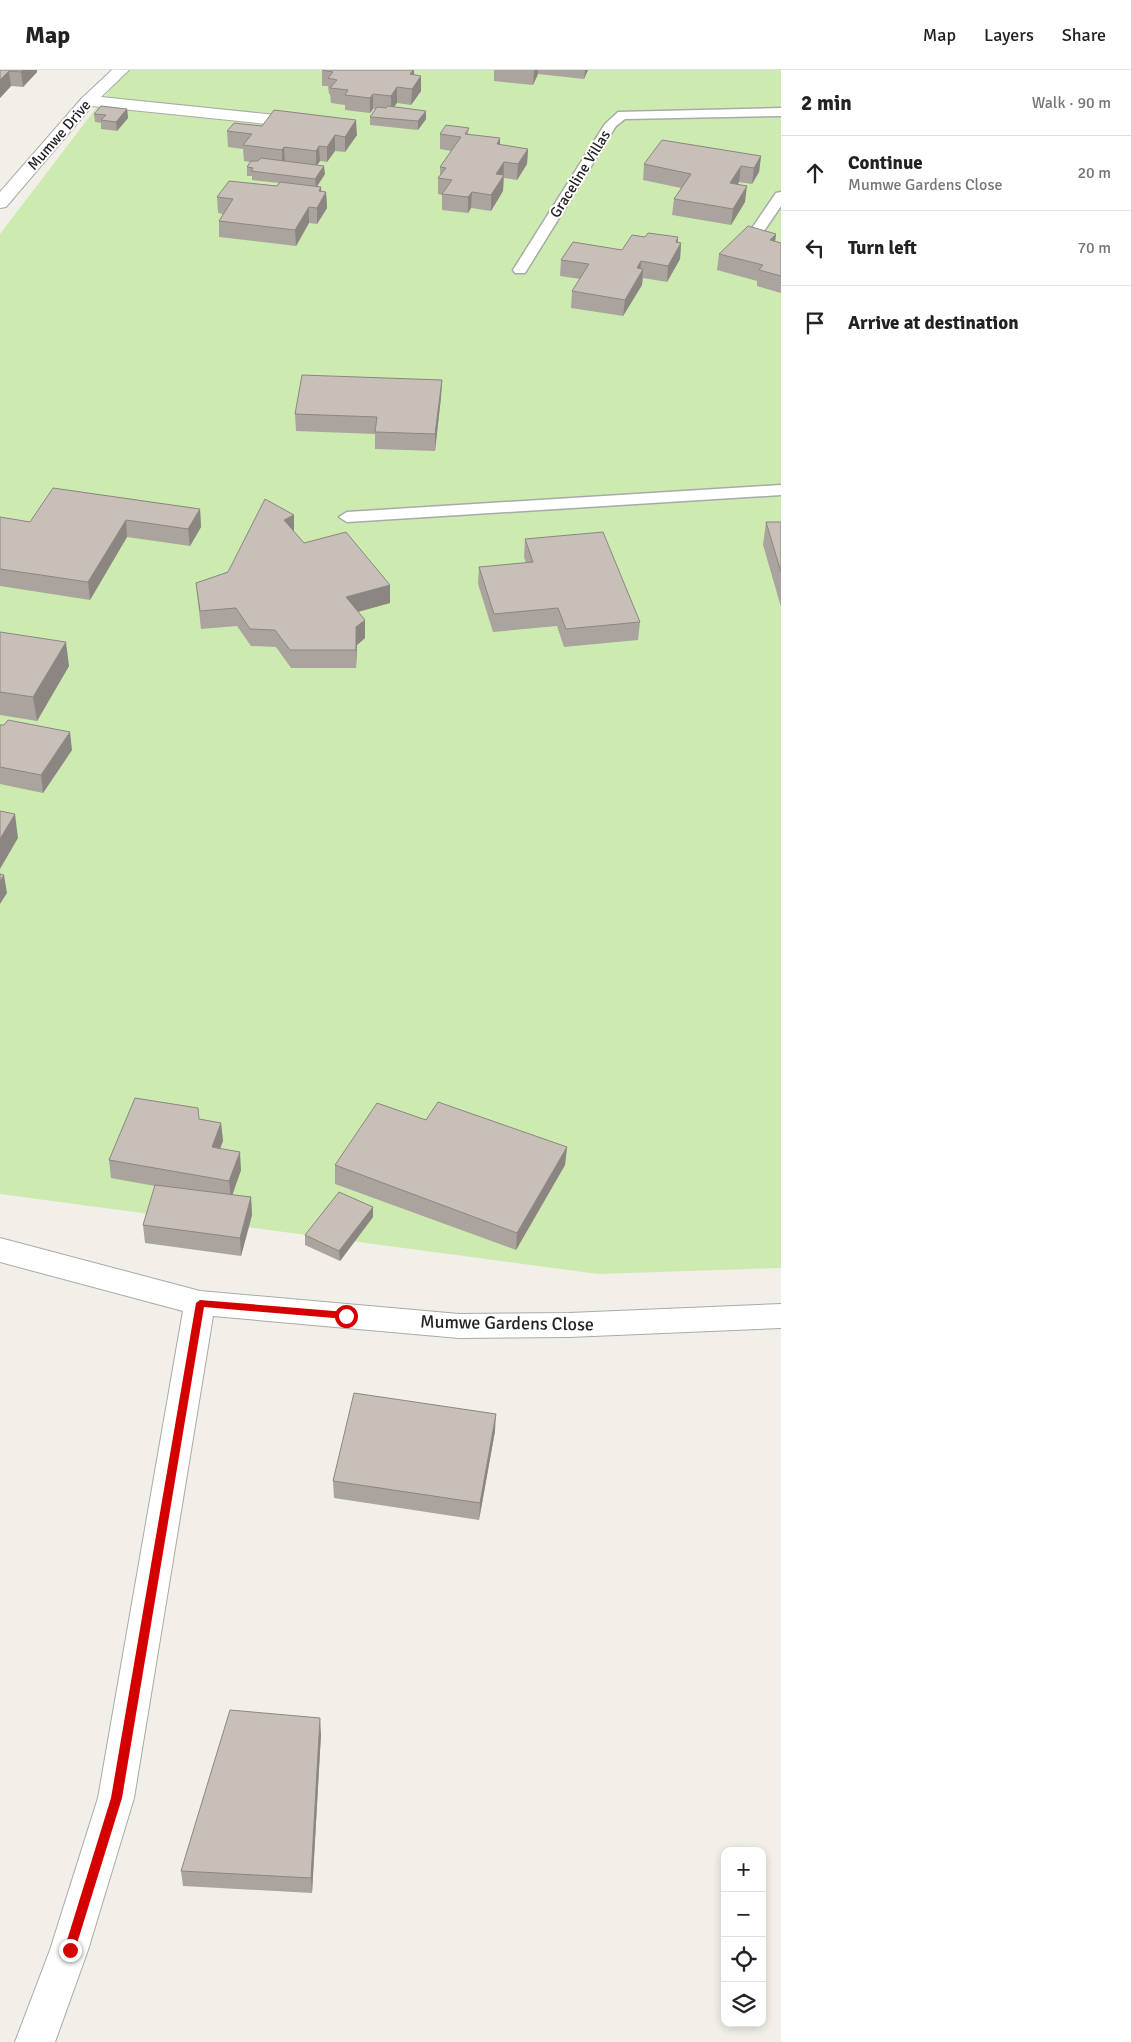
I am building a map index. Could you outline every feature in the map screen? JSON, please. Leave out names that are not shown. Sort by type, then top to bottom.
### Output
[{"type":"street","name":"Mumwe Drive","points":[[0,203],[88,101],[121,70]]},
{"type":"street","points":[[88,101],[322,124]]},
{"type":"street","name":"Mumwe Gardens Close","points":[[0,1250],[200,1303],[459,1326],[569,1325],[781,1316]]},
{"type":"street","points":[[35,2042],[70,1950],[116,1798],[200,1303]]},
{"type":"lane","name":"Graceline Villas","points":[[520,270],[611,124],[622,115],[781,112]]},
{"type":"lane","points":[[754,234],[781,196]]},
{"type":"lane","points":[[347,517],[781,490]]},
{"type":"green space","points":[[125,70],[781,70],[781,1268],[598,1274],[0,1194],[0,234]]},
{"type":"building","points":[[0,70],[23,70],[21,72],[9,71],[0,80]]},
{"type":"building","points":[[322,70],[413,70],[410,74],[421,76],[412,89],[397,87],[391,96],[373,94],[370,98],[345,95],[348,90],[330,88],[337,80],[328,78],[333,72]]},
{"type":"building","points":[[101,106],[127,109],[116,122],[101,120],[106,115],[94,114]]},
{"type":"building","points":[[388,106],[426,111],[418,121],[370,117],[377,107],[386,108]]},
{"type":"building","points":[[274,110],[356,120],[345,137],[335,135],[327,147],[319,146],[316,151],[284,147],[282,150],[243,145],[252,134],[227,131],[234,123],[262,126]]},
{"type":"building","points":[[446,125],[469,128],[465,134],[500,138],[497,144],[528,149],[518,164],[504,162],[496,174],[504,175],[491,195],[472,192],[468,197],[442,194],[452,180],[438,178],[446,168],[440,167],[461,137],[440,134]]},
{"type":"building","points":[[662,140],[761,156],[754,168],[741,166],[730,183],[747,186],[733,209],[674,199],[691,174],[644,164]]},
{"type":"building","points":[[261,158],[324,166],[315,179],[251,171],[253,168],[247,167],[251,161],[258,161]]},
{"type":"building","points":[[229,181],[277,186],[280,182],[321,187],[319,191],[326,192],[317,208],[309,207],[295,230],[219,221],[233,199],[217,197]]},
{"type":"building","points":[[748,226],[776,234],[770,240],[781,243],[781,276],[759,270],[763,265],[719,254]]},
{"type":"building","points":[[648,233],[678,237],[676,242],[681,243],[668,266],[641,261],[637,268],[643,269],[625,300],[572,291],[589,264],[561,260],[573,242],[622,250],[632,235],[645,237]]},
{"type":"building","points":[[302,375],[442,380],[435,434],[375,432],[377,417],[295,414]]},
{"type":"building","points":[[53,488],[200,509],[188,529],[126,520],[88,582],[0,569],[0,517],[30,522]]},
{"type":"building","points":[[265,499],[294,515],[284,520],[304,543],[346,532],[390,585],[346,597],[365,620],[356,627],[356,650],[290,650],[275,630],[250,629],[236,608],[200,611],[196,583],[228,572]]},
{"type":"building","points":[[766,522],[781,522],[781,572]]},
{"type":"building","points":[[603,532],[640,622],[566,629],[558,608],[494,614],[479,567],[533,562],[525,539]]},
{"type":"building","points":[[0,632],[66,642],[33,697],[0,692]]},
{"type":"building","points":[[8,720],[70,732],[41,775],[0,767],[0,725],[4,725]]},
{"type":"building","points":[[0,811],[15,814],[0,839]]},
{"type":"building","points":[[135,1098],[198,1108],[199,1119],[221,1123],[212,1147],[240,1152],[229,1181],[109,1160]]},
{"type":"building","points":[[438,1102],[567,1147],[517,1233],[335,1165],[377,1103],[426,1120]]},
{"type":"building","points":[[155,1185],[251,1197],[240,1238],[143,1225]]},
{"type":"building","points":[[339,1192],[373,1207],[339,1251],[305,1235]]},
{"type":"building","points":[[354,1393],[496,1414],[480,1503],[333,1481]]},
{"type":"building","points":[[230,1710],[320,1718],[311,1878],[181,1871]]},
{"type":"route","points":[[70,1950],[116,1798],[200,1303],[346,1316]]}]
